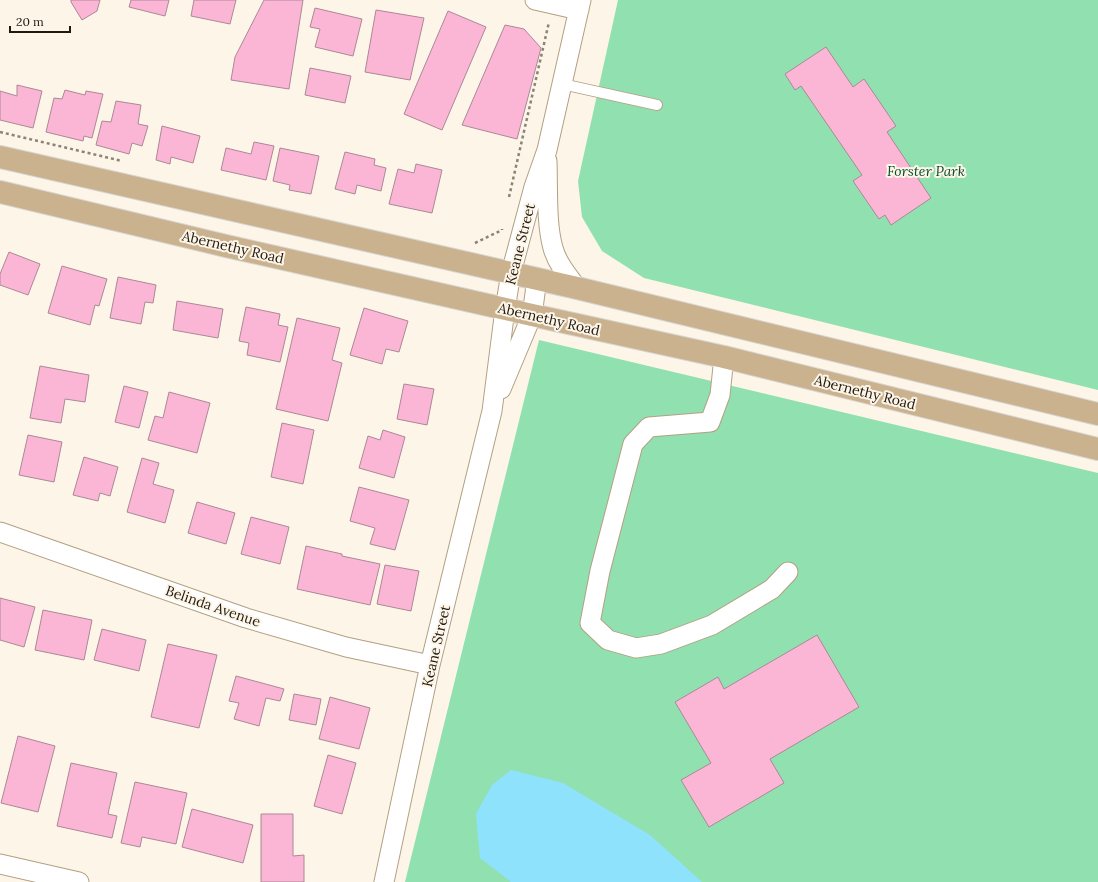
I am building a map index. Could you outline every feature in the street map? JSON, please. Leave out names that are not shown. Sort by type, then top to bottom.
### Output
[{"type":"main road","points":[[0,157],[577,288],[1098,414]]},
{"type":"main road","name":"Abernethy Road","points":[[0,192],[226,246],[724,357],[1098,449]]},
{"type":"street","points":[[544,2],[580,5]]},
{"type":"street","name":"Keane Street","points":[[384,882],[430,665],[492,411],[511,273],[534,186],[547,150],[580,5]]},
{"type":"street","name":"Keane Street","points":[[547,150],[550,230],[553,248],[562,267],[577,288]]},
{"type":"street","name":"Keane Street","points":[[492,411],[532,315],[537,279]]},
{"type":"street","points":[[724,357],[720,395],[710,422],[649,427],[633,444],[600,571],[590,623],[608,640],[636,648],[661,644],[712,625],[772,589],[788,572]]},
{"type":"street","name":"Belinda Avenue","points":[[0,532],[246,618],[346,647],[430,665]]},
{"type":"street","points":[[0,864],[79,882]]},
{"type":"lane","points":[[562,84],[657,105]]},
{"type":"path","points":[[509,199],[544,2]]},
{"type":"path","points":[[0,132],[124,162]]},
{"type":"path","points":[[472,245],[502,230],[504,222]]},
{"type":"green space","name":"Forster Park","points":[[618,0],[1098,0],[1098,390],[644,278],[602,251],[582,217],[578,181]]},
{"type":"green space","points":[[539,340],[1098,473],[1098,882],[405,882]]},
{"type":"water","points":[[511,770],[563,783],[650,835],[702,882],[511,882],[480,858],[476,814],[492,785]]},
{"type":"building","points":[[71,0],[100,0],[97,11],[82,20]]},
{"type":"building","points":[[131,0],[169,0],[165,16],[129,7]]},
{"type":"building","points":[[194,0],[236,0],[230,24],[191,16]]},
{"type":"building","points":[[264,0],[303,0],[289,89],[231,80],[235,57]]},
{"type":"building","points":[[315,8],[362,19],[353,56],[315,47],[320,29],[310,27]]},
{"type":"building","points":[[376,10],[424,18],[410,80],[365,72]]},
{"type":"building","points":[[448,11],[486,27],[442,130],[404,114]]},
{"type":"building","points":[[505,25],[524,29],[541,48],[517,139],[462,125]]},
{"type":"building","points":[[826,47],[853,87],[864,79],[896,126],[887,132],[931,198],[891,225],[885,215],[879,219],[853,181],[862,175],[801,86],[795,90],[785,74]]},
{"type":"building","points":[[310,68],[351,76],[345,103],[305,95]]},
{"type":"building","points":[[17,85],[42,91],[33,128],[0,120],[0,91],[17,96]]},
{"type":"building","points":[[65,90],[85,95],[86,91],[103,94],[92,138],[84,136],[83,141],[46,132],[54,98],[62,99]]},
{"type":"building","points":[[116,101],[141,105],[138,124],[148,126],[142,146],[132,143],[129,154],[96,145],[102,121],[111,122]]},
{"type":"building","points":[[162,126],[200,136],[193,163],[171,157],[170,164],[156,160]]},
{"type":"building","points":[[254,142],[274,146],[266,180],[221,170],[226,148],[251,154]]},
{"type":"building","points":[[280,148],[319,156],[311,194],[289,190],[290,185],[273,181]]},
{"type":"building","points":[[345,152],[375,159],[374,165],[386,168],[381,191],[357,185],[355,194],[335,189]]},
{"type":"building","points":[[416,164],[442,170],[432,213],[389,204],[398,169],[414,173]]},
{"type":"building","points":[[9,252],[40,264],[28,295],[0,285],[0,274]]},
{"type":"building","points":[[62,266],[107,279],[99,306],[95,305],[90,325],[48,313]]},
{"type":"building","points":[[118,277],[156,285],[153,303],[145,302],[141,324],[110,318]]},
{"type":"building","points":[[177,301],[223,309],[218,338],[173,330]]},
{"type":"building","points":[[246,307],[280,314],[278,325],[288,327],[280,362],[247,355],[249,343],[239,341]]},
{"type":"building","points":[[364,308],[408,321],[399,352],[386,349],[382,364],[350,355]]},
{"type":"building","points":[[297,318],[340,328],[332,360],[342,363],[328,421],[276,409]]},
{"type":"building","points":[[40,366],[89,375],[85,402],[65,399],[61,423],[30,418]]},
{"type":"building","points":[[404,384],[434,389],[427,425],[397,419]]},
{"type":"building","points":[[124,386],[148,392],[139,428],[115,422]]},
{"type":"building","points":[[169,392],[210,403],[197,453],[148,440],[155,416],[163,418]]},
{"type":"building","points":[[282,423],[314,430],[303,484],[271,477]]},
{"type":"building","points":[[383,430],[405,437],[394,478],[359,468],[368,436],[380,440]]},
{"type":"building","points":[[28,435],[62,442],[54,482],[19,475]]},
{"type":"building","points":[[84,457],[118,467],[110,496],[100,493],[98,501],[73,495]]},
{"type":"building","points":[[142,458],[159,463],[153,484],[174,490],[165,523],[127,512]]},
{"type":"building","points":[[359,487],[409,500],[395,550],[370,544],[375,528],[350,521]]},
{"type":"building","points":[[197,502],[235,513],[226,544],[188,533]]},
{"type":"building","points":[[251,517],[289,527],[280,564],[241,554]]},
{"type":"building","points":[[306,546],[342,554],[342,556],[380,564],[370,605],[297,589]]},
{"type":"building","points":[[385,565],[419,571],[411,611],[377,604]]},
{"type":"building","points":[[0,598],[35,607],[24,647],[0,640]]},
{"type":"building","points":[[43,610],[92,620],[84,660],[35,650]]},
{"type":"building","points":[[102,629],[146,640],[139,671],[94,660]]},
{"type":"building","points":[[817,635],[859,707],[770,759],[784,783],[709,827],[681,780],[711,763],[675,702],[718,677],[724,689]]},
{"type":"building","points":[[168,644],[217,655],[199,728],[151,717]]},
{"type":"building","points":[[236,676],[284,689],[280,701],[266,698],[259,726],[234,719],[239,703],[229,701]]},
{"type":"building","points":[[294,694],[321,699],[316,725],[289,720]]},
{"type":"building","points":[[330,697],[370,708],[359,749],[319,739]]},
{"type":"building","points":[[18,736],[55,746],[38,812],[1,803]]},
{"type":"building","points":[[328,755],[356,763],[342,814],[314,806]]},
{"type":"building","points":[[71,763],[117,773],[108,814],[117,816],[112,838],[57,826]]},
{"type":"building","points":[[135,782],[187,793],[176,844],[142,837],[140,847],[121,843]]},
{"type":"building","points":[[192,809],[253,825],[243,863],[182,847]]},
{"type":"building","points":[[261,814],[293,814],[293,856],[304,855],[304,882],[261,882]]}]
